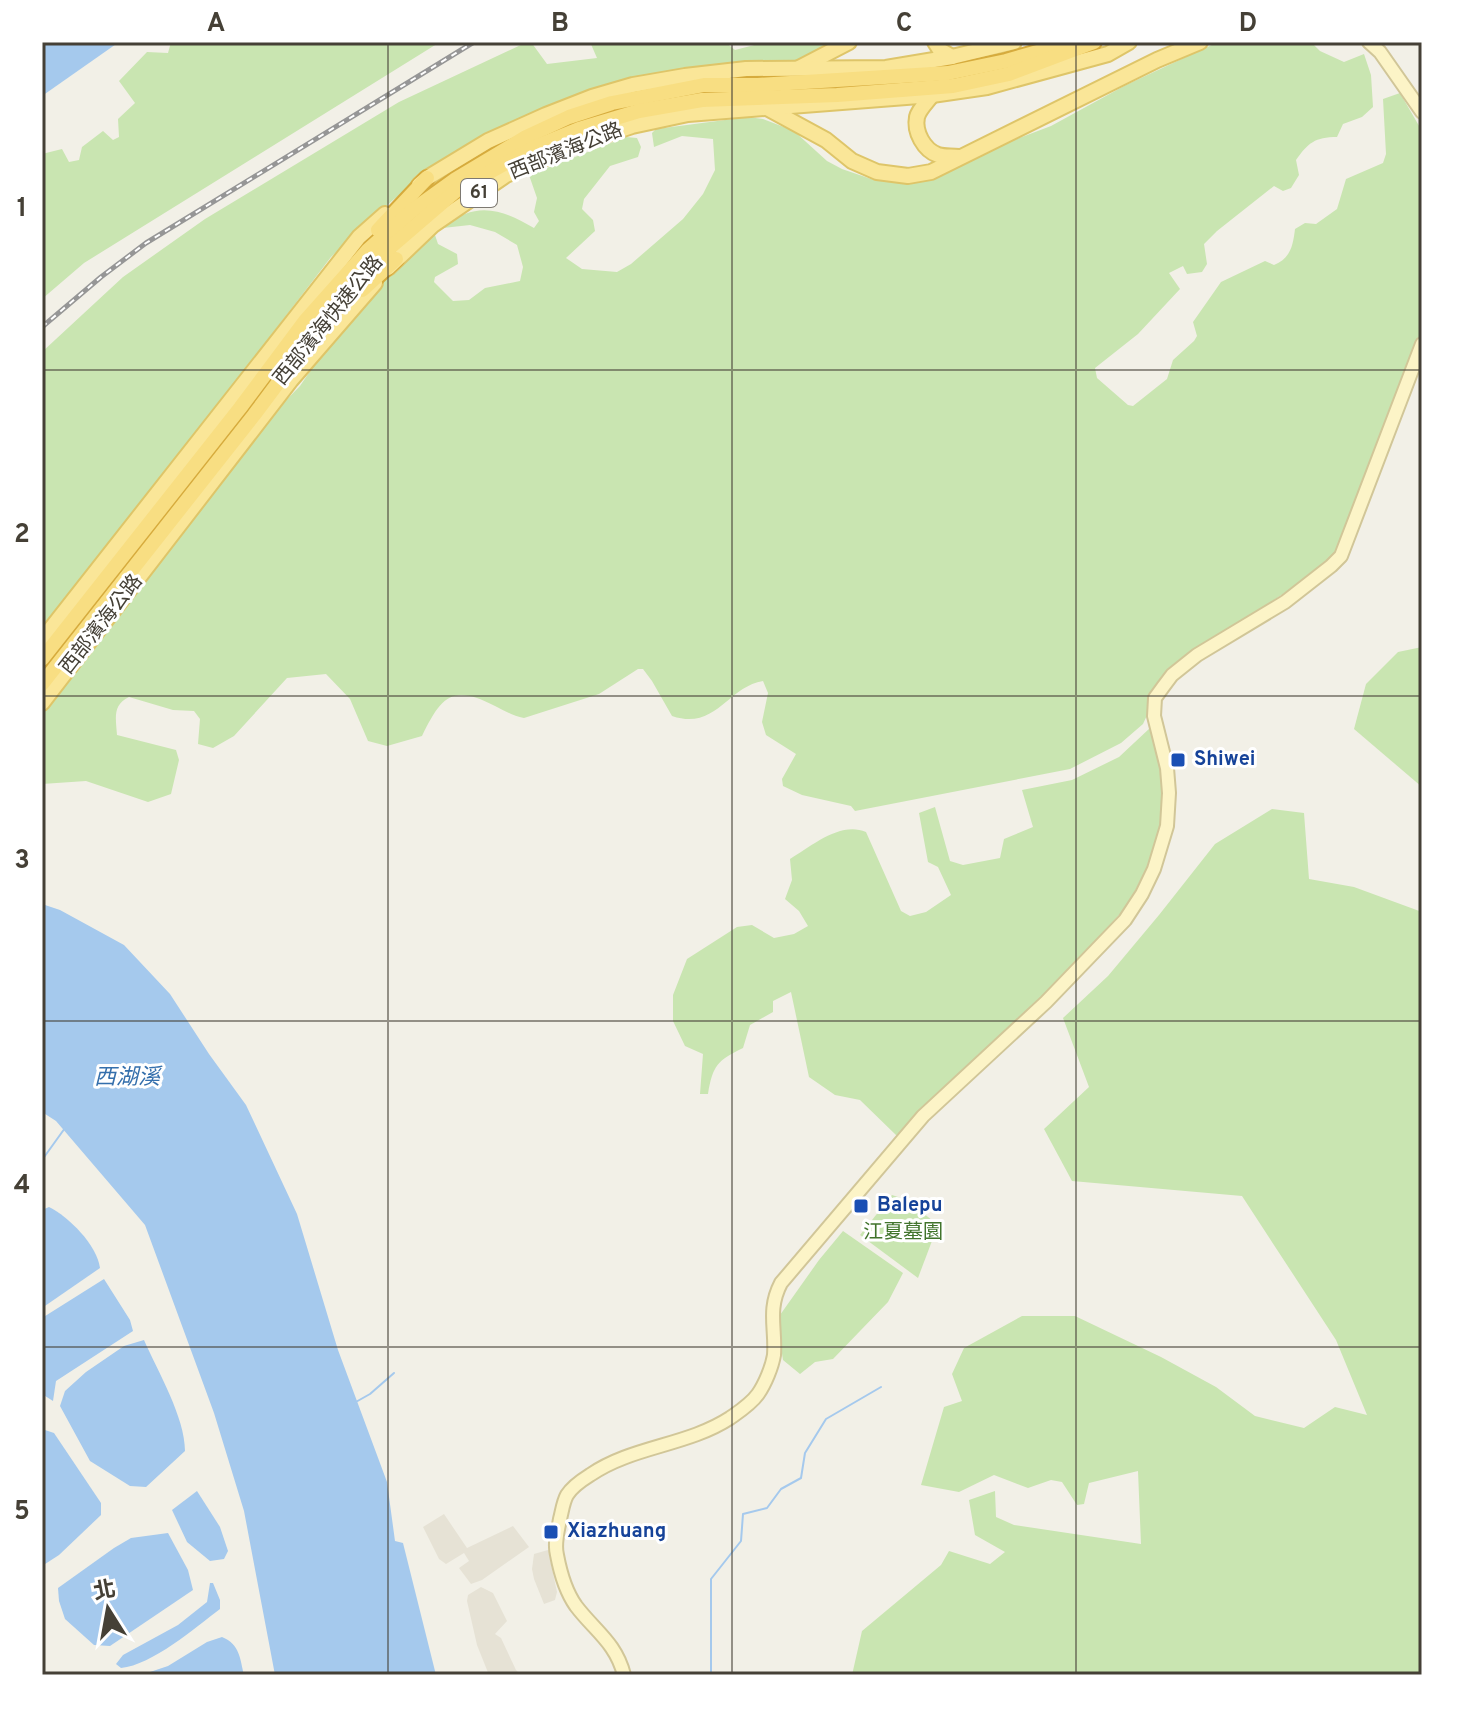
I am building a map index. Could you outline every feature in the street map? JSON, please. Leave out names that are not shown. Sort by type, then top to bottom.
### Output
[{"type":"highway","name":"西部濱海快速公路","points":[[42,659],[305,321],[368,250],[413,210],[467,172],[526,137],[569,117],[612,103],[704,85],[758,85],[948,73],[1006,61],[1063,42]]},
{"type":"highway","name":"西部濱海快速公路","points":[[42,684],[319,328],[379,257],[457,190],[535,147],[579,129],[639,111],[702,100],[837,95],[953,86],[1009,74],[1094,42]]},
{"type":"highway","points":[[305,321],[373,236],[427,178]]},
{"type":"highway","points":[[281,380],[366,285],[396,259]]},
{"type":"main road","points":[[794,70],[849,42]]},
{"type":"main road","points":[[935,42],[940,50],[952,57]]},
{"type":"main road","name":"西部濱海公路","points":[[42,640],[359,237],[427,178],[488,141],[592,97],[633,85],[746,69],[886,68],[1014,42]]},
{"type":"main road","name":"西部濱海公路","points":[[42,703],[291,380],[396,259],[433,225],[506,175],[548,156],[632,126],[688,114],[932,95],[987,87],[1108,54],[1129,42]]},
{"type":"main road","points":[[766,108],[826,140],[852,161],[877,172],[908,176],[931,172],[1157,60],[1200,42]]},
{"type":"main road","points":[[1369,42],[1380,52],[1422,112]]},
{"type":"main road","points":[[932,95],[917,118],[921,141],[939,155],[963,157]]},
{"type":"main road","points":[[624,1675],[617,1654],[575,1604],[563,1579],[556,1543],[567,1495],[598,1469],[691,1438],[742,1409],[756,1396],[765,1382],[774,1356],[774,1297],[781,1283],[923,1116],[1046,1002],[1125,920],[1154,869],[1167,826],[1167,768],[1154,716],[1155,698],[1172,675],[1197,655],[1285,602],[1341,556],[1422,344]]},
{"type":"shaded area","points":[[444,1514],[467,1548],[513,1526],[529,1547],[482,1580],[471,1584],[459,1568],[469,1561],[464,1553],[446,1564],[439,1559],[423,1527]]},
{"type":"shaded area","points":[[548,1550],[557,1592],[555,1600],[544,1604],[532,1569],[534,1554]]},
{"type":"shaded area","points":[[481,1587],[493,1593],[507,1621],[495,1634],[501,1638],[521,1675],[489,1675],[477,1645],[467,1601],[468,1595]]},
{"type":"green space","points":[[171,42],[440,42],[84,263],[42,299],[42,154],[62,149],[69,162],[79,160],[82,147],[103,131],[113,140],[119,137],[118,119],[135,103],[119,81],[147,52],[168,53]]},
{"type":"green space","points":[[531,42],[547,64],[597,58],[590,42],[725,42],[735,50],[766,42],[837,42],[801,60],[771,69],[573,97],[518,119],[447,157],[393,200],[331,257],[42,634],[42,352],[123,277],[205,219],[399,102]]},
{"type":"green space","points":[[1218,42],[1311,42],[1320,51],[1344,62],[1364,54],[1371,75],[1373,107],[1362,117],[1343,124],[1337,137],[1323,138],[1304,149],[1296,160],[1299,175],[1291,188],[1283,191],[1274,186],[1217,231],[1204,244],[1207,264],[1202,272],[1187,274],[1183,266],[1169,273],[1180,289],[1138,334],[1095,368],[1097,378],[1133,406],[1167,379],[1173,360],[1197,336],[1193,322],[1221,282],[1265,261],[1274,265],[1280,262],[1290,250],[1295,229],[1305,223],[1316,224],[1337,209],[1346,179],[1383,163],[1386,154],[1383,99],[1400,93],[1422,131],[1422,330],[1344,544],[1330,561],[1313,574],[1167,672],[1143,724],[1121,743],[1070,769],[855,811],[851,806],[802,795],[783,786],[782,779],[796,754],[766,735],[762,722],[768,693],[763,681],[740,691],[711,713],[687,719],[672,716],[643,669],[638,669],[599,694],[524,718],[480,699],[458,695],[442,703],[422,736],[387,746],[368,741],[350,699],[326,674],[287,678],[234,736],[213,748],[198,744],[200,719],[194,711],[173,710],[129,697],[124,700],[116,713],[117,735],[176,750],[179,760],[171,794],[148,802],[86,781],[42,784],[42,715],[256,431],[300,386],[344,321],[423,237],[435,235],[438,244],[457,254],[458,264],[435,277],[434,282],[453,301],[469,300],[485,288],[520,281],[523,267],[517,245],[495,232],[470,225],[443,228],[462,215],[483,210],[510,216],[534,228],[539,221],[534,212],[537,198],[529,175],[626,137],[637,138],[641,147],[638,157],[610,166],[584,199],[582,209],[593,220],[595,231],[566,258],[582,269],[617,272],[631,264],[683,219],[703,194],[715,170],[713,139],[682,136],[654,147],[652,133],[656,129],[748,117],[763,119],[794,131],[827,161],[842,169],[874,180],[901,183],[956,168],[996,147],[1051,126],[1126,85]]},
{"type":"green space","points":[[1422,647],[1422,787],[1354,729],[1366,684],[1398,652]]},
{"type":"green space","points":[[1150,728],[1159,728],[1166,829],[1128,905],[1031,1012],[897,1136],[860,1100],[835,1095],[809,1077],[791,992],[773,1001],[773,1012],[750,1025],[743,1048],[718,1065],[708,1094],[700,1094],[703,1054],[685,1046],[673,1021],[673,995],[687,959],[737,927],[752,925],[774,938],[794,934],[808,926],[799,911],[785,899],[792,880],[790,859],[836,832],[856,829],[866,832],[901,911],[910,916],[926,912],[951,895],[938,867],[928,862],[919,813],[935,807],[950,861],[963,865],[1000,858],[1004,839],[1033,827],[1022,790],[1072,780],[1119,757]]},
{"type":"green space","points":[[1272,809],[1304,813],[1309,879],[1354,887],[1422,912],[1422,1675],[852,1675],[862,1631],[941,1565],[949,1551],[990,1564],[1005,1552],[975,1535],[969,1500],[995,1491],[996,1517],[1014,1525],[1141,1544],[1138,1471],[1089,1483],[1084,1504],[1077,1505],[1062,1482],[1051,1480],[1028,1488],[994,1475],[959,1492],[921,1485],[944,1407],[962,1401],[952,1374],[964,1348],[1022,1316],[1075,1316],[1216,1387],[1255,1416],[1304,1428],[1335,1407],[1367,1415],[1336,1340],[1242,1196],[1072,1181],[1044,1129],[1089,1087],[1063,1018],[1108,976],[1215,844]]},
{"type":"green space","name":"江夏墓園","points":[[892,1195],[907,1200],[938,1225],[918,1278],[860,1235]]},
{"type":"green space","points":[[843,1231],[903,1273],[888,1302],[833,1359],[815,1362],[800,1374],[783,1360],[780,1315]]},
{"type":"water","points":[[42,42],[119,42],[42,96]]},
{"type":"water","name":"西湖溪","points":[[42,904],[60,910],[124,945],[170,994],[246,1105],[297,1214],[338,1350],[387,1482],[395,1541],[403,1543],[436,1675],[275,1675],[244,1511],[214,1413],[145,1225],[56,1121],[42,1112]]},
{"type":"water","points":[[49,1207],[81,1233],[94,1250],[100,1268],[42,1308],[42,1210]]},
{"type":"water","points":[[104,1279],[130,1320],[133,1331],[56,1381],[53,1401],[42,1394],[42,1318]]},
{"type":"water","points":[[144,1340],[176,1409],[185,1451],[146,1487],[130,1486],[90,1461],[60,1406],[65,1391],[86,1372],[124,1346]]},
{"type":"water","points":[[42,1429],[54,1433],[101,1503],[101,1515],[59,1555],[42,1566]]},
{"type":"water","points":[[197,1491],[220,1527],[228,1551],[224,1559],[210,1561],[187,1542],[172,1510]]},
{"type":"water","points":[[168,1533],[188,1570],[193,1590],[110,1646],[94,1645],[65,1619],[58,1588],[131,1538]]},
{"type":"water","points":[[210,1583],[213,1583],[220,1600],[220,1609],[146,1660],[121,1668],[116,1664],[123,1655],[178,1625],[207,1602]]},
{"type":"water","points":[[222,1637],[236,1648],[244,1675],[141,1675],[168,1666],[207,1642]]},
{"type":"waterway","points":[[42,1160],[65,1128]]},
{"type":"waterway","points":[[354,1403],[394,1373]]},
{"type":"waterway","points":[[711,1675],[711,1579],[741,1541],[743,1514],[767,1508],[781,1489],[801,1478],[805,1453],[826,1419],[881,1387]]},
{"type":"railway","points":[[42,327],[146,243],[474,42]]},
{"type":"place","name":"Shiwei","points":[[1178,760]]},
{"type":"place","name":"Balepu","points":[[861,1206]]},
{"type":"place","name":"Xiazhuang","points":[[551,1532]]}]
